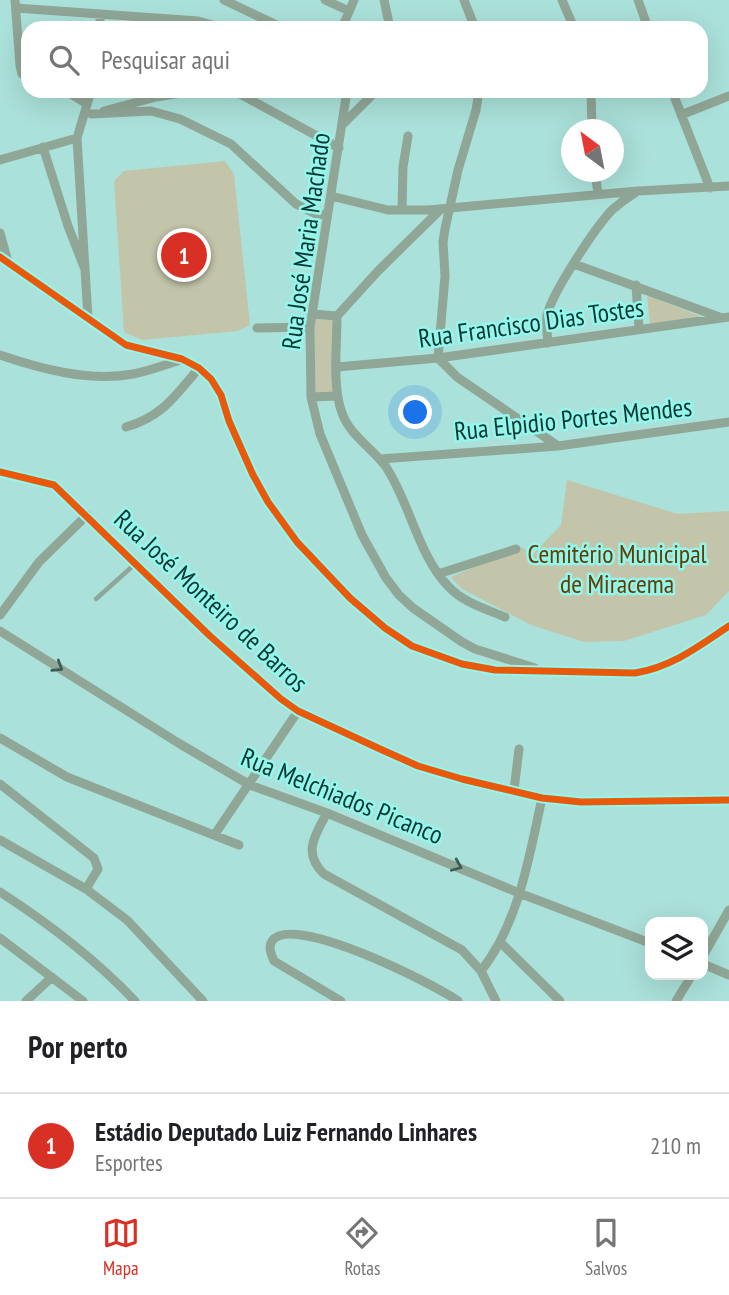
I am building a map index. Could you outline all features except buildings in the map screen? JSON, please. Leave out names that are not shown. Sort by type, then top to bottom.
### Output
[{"type":"street","points":[[223,0],[268,21]]},
{"type":"street","points":[[325,0],[349,11]]},
{"type":"street","points":[[345,21],[354,0]]},
{"type":"street","points":[[384,0],[388,21]]},
{"type":"street","points":[[464,0],[472,21]]},
{"type":"street","points":[[562,0],[571,21]]},
{"type":"street","points":[[638,0],[646,21]]},
{"type":"street","points":[[21,35],[15,4],[158,21]]},
{"type":"street","points":[[100,14],[100,21]]},
{"type":"street","points":[[681,115],[729,96]]},
{"type":"street","points":[[77,98],[87,104]]},
{"type":"street","points":[[88,318],[77,138],[87,114],[89,98]]},
{"type":"street","points":[[87,114],[154,98]]},
{"type":"street","points":[[247,98],[339,148]]},
{"type":"street","name":"Rua José Maria Machado","points":[[346,98],[310,327],[311,397],[320,434],[362,535],[399,595],[413,608],[475,649],[542,670]]},
{"type":"street","points":[[344,124],[369,98]]},
{"type":"street","points":[[478,98],[446,209],[443,242],[445,276],[438,358],[457,377],[558,446]]},
{"type":"street","points":[[592,98],[592,119]]},
{"type":"street","points":[[675,98],[710,188]]},
{"type":"street","points":[[87,114],[151,111],[180,119],[231,144],[296,204],[316,214],[326,215]]},
{"type":"street","points":[[402,210],[403,167],[408,136]]},
{"type":"street","points":[[0,160],[77,138]]},
{"type":"street","points":[[43,147],[87,275]]},
{"type":"street","points":[[596,182],[598,194]]},
{"type":"street","points":[[331,196],[388,210],[446,209],[598,194],[729,186]]},
{"type":"street","points":[[548,343],[547,316],[551,303],[574,264],[603,221],[622,201],[638,191]]},
{"type":"street","points":[[446,209],[378,271],[337,316],[337,396],[342,416],[368,449],[380,459],[395,482],[438,574],[449,588],[463,598],[505,617]]},
{"type":"street","points":[[0,233],[4,260],[126,345],[182,359],[200,368],[211,379],[221,395],[243,454],[268,502],[297,542],[350,598],[385,628],[412,646],[462,664],[495,670],[635,674],[656,670],[677,660],[729,626]]},
{"type":"street","points":[[574,264],[726,318]]},
{"type":"street","points":[[636,285],[639,329]]},
{"type":"street","points":[[312,314],[337,316]]},
{"type":"street","name":"Rua Francisco Dias Tostes","points":[[337,367],[438,358],[726,318]]},
{"type":"street","points":[[257,328],[310,327]]},
{"type":"street","points":[[0,355],[72,374],[105,375],[132,375],[182,359]]},
{"type":"street","points":[[126,427],[149,420],[157,414],[200,368]]},
{"type":"street","points":[[311,397],[337,396]]},
{"type":"street","name":"Rua Elpidio Portes Mendes","points":[[380,459],[558,446],[729,422]]},
{"type":"street","name":"Rua José Monteiro de Barros","points":[[0,472],[54,485],[210,636],[298,711],[418,766],[542,798],[592,802],[729,800]]},
{"type":"street","points":[[0,615],[39,562],[87,515]]},
{"type":"street","points":[[438,574],[516,549]]},
{"type":"street","name":"Rua Melchiados Picanco","points":[[0,631],[250,785],[327,813],[519,893],[645,941]]},
{"type":"street","points":[[215,834],[298,711]]},
{"type":"street","points":[[0,738],[67,778],[239,845]]},
{"type":"street","points":[[514,790],[519,749]]},
{"type":"street","points":[[0,784],[94,858],[98,869],[86,889]]},
{"type":"street","points":[[481,971],[501,943],[519,893],[542,798]]},
{"type":"street","points":[[327,813],[312,847],[316,866],[324,874],[462,950],[481,971],[496,1001]]},
{"type":"street","points":[[0,840],[86,889],[127,920],[203,1001]]},
{"type":"street","points":[[0,892],[56,933],[122,987],[135,1001]]},
{"type":"street","points":[[708,947],[729,910]]},
{"type":"street","points":[[341,1001],[274,961],[270,944],[275,937],[294,932],[332,942],[424,981],[458,1001]]},
{"type":"street","points":[[0,938],[83,1001]]},
{"type":"street","points":[[501,943],[560,1001]]},
{"type":"street","points":[[708,966],[729,975]]},
{"type":"street","points":[[26,1001],[52,977]]},
{"type":"street","points":[[676,1001],[689,980]]},
{"type":"lane","points":[[96,599],[136,563]]},
{"type":"green space","points":[[225,161],[234,174],[250,325],[237,331],[142,340],[124,332],[114,181],[124,171]]},
{"type":"green space","points":[[647,295],[702,317],[650,325]]},
{"type":"green space","points":[[315,318],[338,321],[336,394],[314,396]]},
{"type":"green space","name":"Cemitério Municipal de Miracema","points":[[567,480],[678,514],[729,511],[729,591],[706,615],[624,641],[584,642],[531,625],[462,589],[451,577],[522,547],[532,555],[561,525]]},
{"type":"cycle path","points":[[0,257],[126,345],[182,359],[199,368],[211,379],[221,395],[229,421],[253,475],[268,502],[297,542],[350,598],[385,628],[412,646],[462,664],[495,670],[635,673],[673,661],[729,626]]},
{"type":"cycle path","points":[[0,472],[54,485],[210,636],[281,699],[298,711],[380,749],[418,766],[542,798],[581,802],[729,800]]},
{"type":"place","name":"Estádio Deputado Luiz Fernando Linhares","points":[[184,255]]}]
